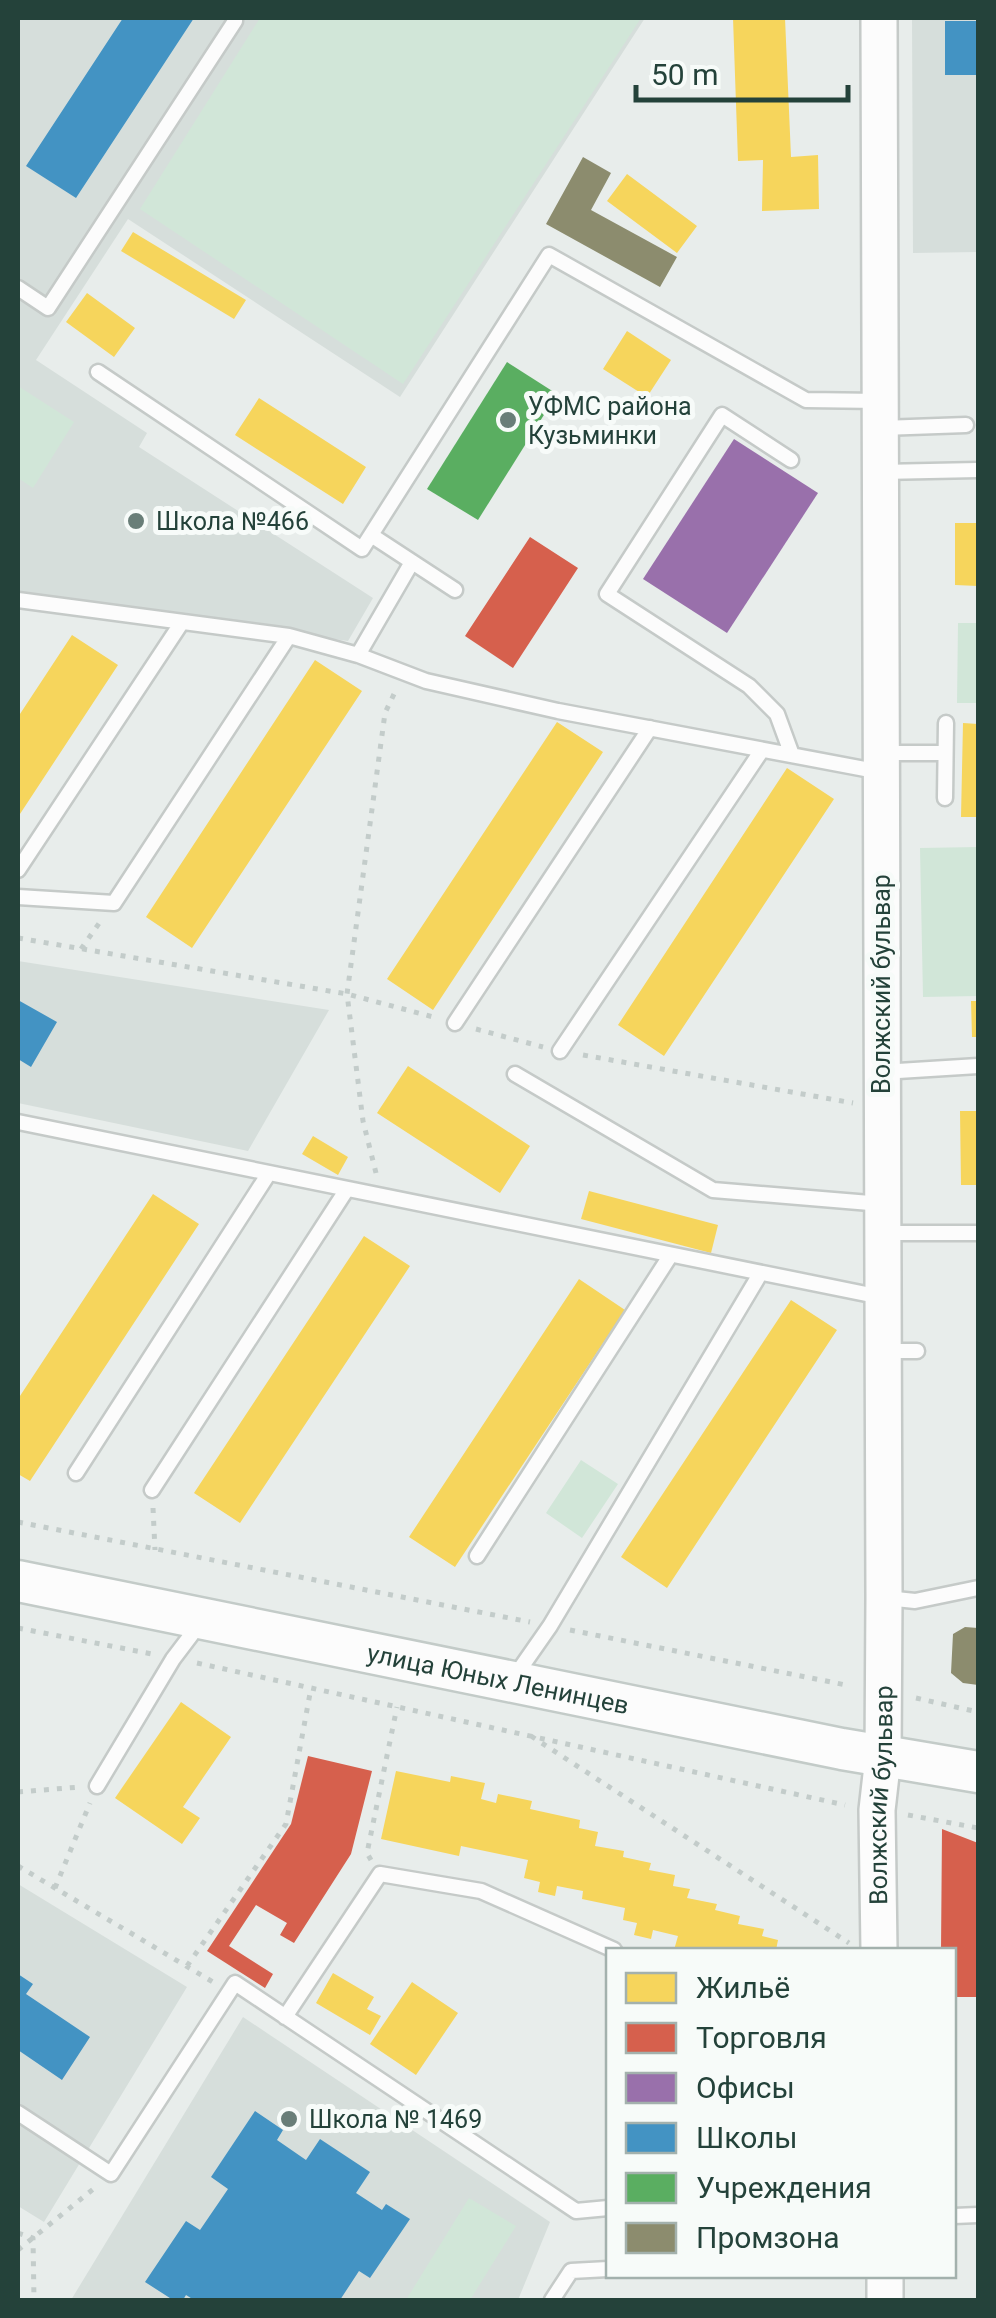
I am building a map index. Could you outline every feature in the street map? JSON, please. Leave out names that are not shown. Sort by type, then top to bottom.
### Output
[{"type":"main road","name":"улица Юных Ленинцев","points":[[18,1581],[978,1772]]},
{"type":"street","name":"Волжский бульвар","points":[[879,18],[882,1297],[900,1351],[884,1598],[883,1756],[877,1810],[879,1948]]},
{"type":"lane","points":[[18,288],[48,308],[235,21]]},
{"type":"lane","points":[[98,372],[362,549],[549,255],[806,400],[966,426]]},
{"type":"lane","points":[[791,460],[722,416],[607,594],[749,686],[777,714],[792,756]]},
{"type":"lane","points":[[881,472],[978,470]]},
{"type":"lane","points":[[371,535],[454,590]]},
{"type":"lane","points":[[358,655],[412,562]]},
{"type":"lane","points":[[18,600],[290,636],[358,655],[426,681],[792,756],[882,762],[946,753]]},
{"type":"lane","points":[[18,870],[182,622]]},
{"type":"lane","points":[[18,896],[114,903],[290,636]]},
{"type":"lane","points":[[945,798],[946,723]]},
{"type":"lane","points":[[456,1023],[650,728]]},
{"type":"lane","points":[[560,1051],[762,750]]},
{"type":"lane","points":[[881,1072],[978,1066]]},
{"type":"lane","points":[[515,1074],[712,1190],[978,1233]]},
{"type":"lane","points":[[18,1122],[882,1297]]},
{"type":"lane","points":[[76,1473],[269,1173]]},
{"type":"lane","points":[[152,1490],[347,1189]]},
{"type":"lane","points":[[477,1556],[670,1256]]},
{"type":"lane","points":[[512,1681],[550,1626],[760,1274]]},
{"type":"lane","points":[[884,1598],[915,1600],[978,1588]]},
{"type":"lane","points":[[97,1786],[173,1659],[203,1618]]},
{"type":"lane","points":[[285,2017],[380,1874],[481,1891],[609,1948]]},
{"type":"lane","points":[[18,2113],[112,2174],[235,1984],[576,2211],[606,2208]]},
{"type":"lane","points":[[552,2300],[570,2271],[606,2269]]},
{"type":"path","points":[[382,1196],[364,1121],[347,994],[384,713],[404,671]]},
{"type":"path","points":[[81,949],[114,903]]},
{"type":"path","points":[[152,1490],[155,1550]]},
{"type":"path","points":[[18,1522],[274,1574]]},
{"type":"path","points":[[18,1628],[844,1802]]},
{"type":"path","points":[[187,1966],[286,1824],[311,1688]]},
{"type":"path","points":[[916,1698],[978,1712]]},
{"type":"path","points":[[380,1874],[366,1853],[396,1707]]},
{"type":"path","points":[[528,1735],[855,1948]]},
{"type":"path","points":[[18,1792],[97,1786],[56,1888]]},
{"type":"path","points":[[903,1814],[978,1828]]},
{"type":"path","points":[[18,1866],[229,1992]]},
{"type":"path","points":[[18,2250],[112,2174]]},
{"type":"path","points":[[18,2233],[34,2238]]},
{"type":"path","points":[[34,2238],[34,2300]]},
{"type":"shaded area","points":[[18,18],[645,18],[400,397],[128,219],[36,360],[147,433],[139,447],[373,598],[348,641],[18,595]]},
{"type":"shaded area","points":[[912,18],[978,18],[978,252],[913,253]]},
{"type":"shaded area","points":[[18,961],[329,1010],[248,1151],[18,1103]]},
{"type":"shaded area","points":[[18,1884],[187,1987],[44,2222],[18,2206]]},
{"type":"shaded area","name":"Школа № 1469","points":[[243,2017],[550,2222],[518,2300],[71,2300]]},
{"type":"green space","points":[[260,18],[641,18],[403,384],[140,209]]},
{"type":"green space","points":[[18,386],[74,422],[33,488],[18,478]]},
{"type":"green space","points":[[958,623],[978,623],[978,703],[957,703]]},
{"type":"green space","points":[[978,847],[978,996],[923,997],[920,848]]},
{"type":"green space","points":[[581,1460],[618,1484],[582,1538],[546,1513]]},
{"type":"green space","points":[[469,2198],[516,2226],[470,2300],[406,2300]]},
{"type":"building: Жильё","points":[[733,18],[785,18],[791,157],[818,155],[819,209],[762,211],[763,160],[738,161]]},
{"type":"building: Жильё","points":[[627,174],[697,226],[677,253],[607,201]]},
{"type":"building: Жильё","points":[[133,232],[246,300],[234,319],[121,251]]},
{"type":"building: Жильё","points":[[87,293],[135,328],[114,357],[66,322]]},
{"type":"building: Жильё","points":[[627,331],[671,360],[647,397],[603,369]]},
{"type":"building: Жильё","points":[[259,398],[366,467],[343,504],[235,435]]},
{"type":"building: Жильё","points":[[955,523],[978,523],[978,586],[955,585]]},
{"type":"building: Жильё","points":[[72,635],[118,665],[18,817],[18,717]]},
{"type":"building: Жильё","points":[[315,660],[362,691],[192,948],[146,917]]},
{"type":"building: Жильё","points":[[557,722],[603,752],[433,1010],[387,979]]},
{"type":"building: Жильё","points":[[963,723],[978,724],[978,817],[961,817]]},
{"type":"building: Жильё","points":[[787,768],[834,799],[664,1056],[618,1025]]},
{"type":"building: Жильё","points":[[971,1001],[978,1001],[978,1037],[972,1037]]},
{"type":"building: Жильё","points":[[408,1066],[530,1146],[500,1193],[377,1113]]},
{"type":"building: Жильё","points":[[960,1111],[978,1111],[978,1185],[961,1185]]},
{"type":"building: Жильё","points":[[313,1136],[348,1157],[338,1175],[302,1154]]},
{"type":"building: Жильё","points":[[589,1191],[718,1225],[711,1253],[581,1219]]},
{"type":"building: Жильё","points":[[153,1194],[199,1224],[30,1481],[18,1474],[18,1399]]},
{"type":"building: Жильё","points":[[364,1236],[410,1266],[240,1523],[194,1493]]},
{"type":"building: Жильё","points":[[579,1279],[625,1310],[455,1567],[409,1537]]},
{"type":"building: Жильё","points":[[791,1300],[837,1330],[667,1588],[621,1557]]},
{"type":"building: Жильё","points":[[181,1702],[231,1737],[183,1807],[200,1818],[182,1844],[115,1798]]},
{"type":"building: Жильё","points":[[396,1771],[450,1782],[451,1776],[485,1783],[481,1799],[496,1803],[498,1794],[532,1801],[530,1809],[580,1820],[579,1828],[598,1832],[595,1846],[624,1851],[623,1857],[651,1863],[649,1870],[675,1875],[673,1886],[690,1889],[687,1898],[717,1904],[715,1910],[740,1916],[738,1924],[764,1929],[762,1936],[778,1940],[776,1948],[675,1948],[678,1936],[653,1930],[651,1939],[634,1935],[637,1923],[623,1920],[625,1908],[582,1899],[583,1891],[557,1886],[555,1896],[538,1892],[540,1882],[524,1878],[528,1860],[461,1846],[459,1856],[381,1839]]},
{"type":"building: Жильё","points":[[333,1973],[374,1997],[367,2009],[381,2016],[370,2035],[316,2003]]},
{"type":"building: Жильё","points":[[412,1982],[458,2013],[416,2075],[370,2044]]},
{"type":"building: Торговля","points":[[530,537],[578,568],[513,668],[465,636]]},
{"type":"building: Торговля","points":[[308,1756],[372,1771],[351,1854],[294,1943],[280,1935],[287,1923],[256,1905],[229,1946],[273,1974],[265,1988],[207,1951],[291,1824]]},
{"type":"building: Торговля","points":[[942,1829],[978,1843],[978,1997],[956,1997],[956,1948],[941,1948]]},
{"type":"building: Офисы","points":[[734,439],[818,493],[727,633],[643,579]]},
{"type":"building: Школы","points":[[123,18],[194,18],[76,198],[26,166]]},
{"type":"building: Школы","points":[[945,21],[978,21],[978,75],[945,75]]},
{"type":"building: Школы","points":[[18,1000],[57,1022],[31,1067],[18,1059]]},
{"type":"building: Школы","points":[[18,1974],[33,1984],[26,1994],[90,2037],[62,2080],[18,2050]]},
{"type":"building: Школы","points":[[255,2111],[283,2130],[277,2140],[306,2160],[320,2139],[370,2172],[356,2193],[382,2210],[386,2204],[410,2219],[370,2278],[359,2271],[340,2300],[194,2300],[186,2295],[183,2300],[173,2300],[145,2282],[186,2221],[200,2230],[228,2189],[211,2177]]},
{"type":"building: Учреждения","points":[[507,362],[557,394],[478,520],[427,489]]},
{"type":"building: Промзона","points":[[583,157],[611,173],[591,210],[677,257],[660,287],[546,224]]},
{"type":"building: Промзона","points":[[965,1627],[978,1628],[978,1685],[963,1683],[951,1673],[953,1634]]},
{"type":"place","name":"УФМС района Кузьминки","points":[[508,420]]},
{"type":"place","name":"Школа №466","points":[[136,521]]},
{"type":"place","name":"Школа № 1469","points":[[289,2119]]}]
